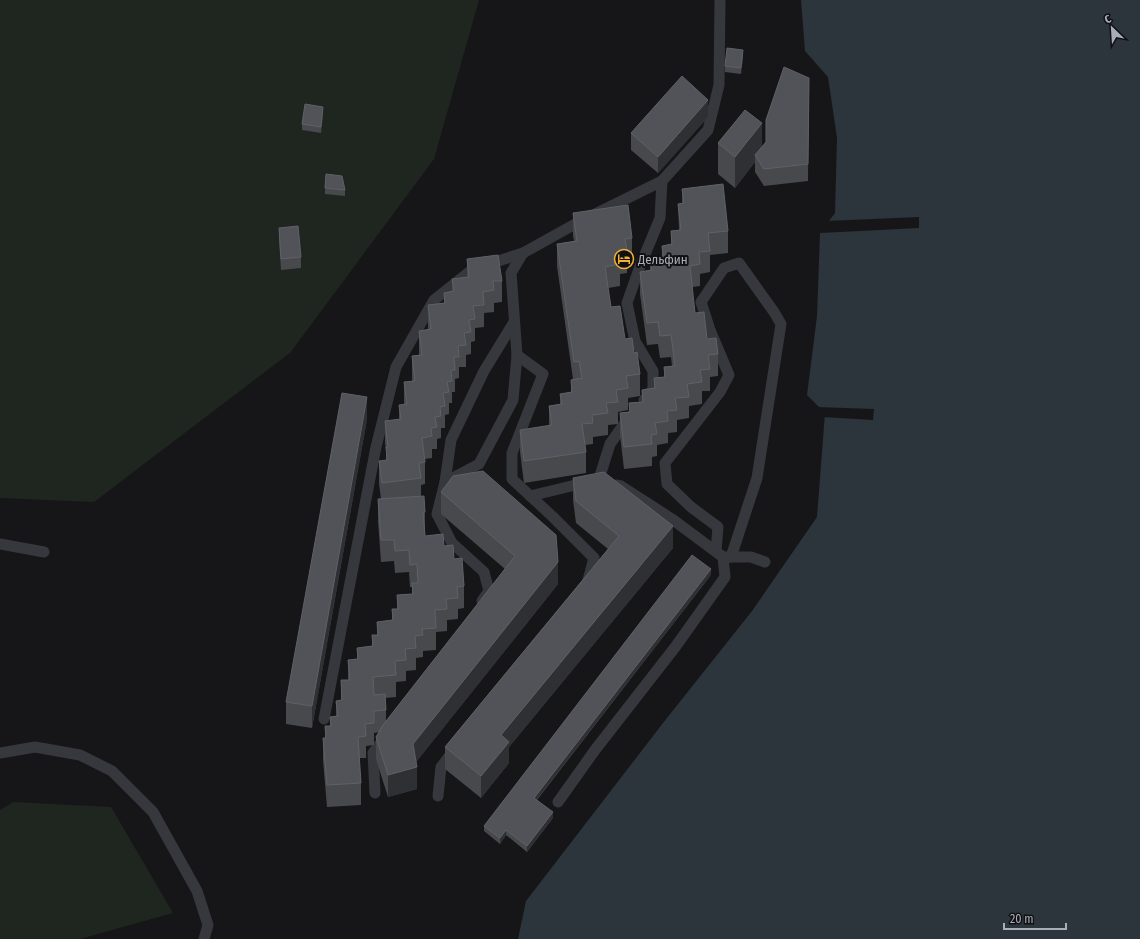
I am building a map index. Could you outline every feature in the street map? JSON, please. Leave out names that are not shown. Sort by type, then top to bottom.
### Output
[{"type":"lane","points":[[324,719],[376,447],[396,368],[434,300],[473,269],[523,253],[662,181],[708,130],[719,85],[720,0]]},
{"type":"lane","points":[[599,479],[610,444],[624,424],[653,389],[653,371],[635,341],[627,303],[660,218],[662,181]]},
{"type":"lane","points":[[444,482],[479,464],[514,400],[516,355],[511,273],[523,253]]},
{"type":"lane","points":[[558,802],[595,750],[676,646],[725,577],[718,527],[691,507],[667,484],[665,462],[720,392],[729,375],[710,330],[701,302],[724,268],[739,263],[781,324],[757,478],[723,555]]},
{"type":"lane","points":[[476,611],[489,591],[484,572],[452,543],[437,514],[451,440],[484,371],[514,322]]},
{"type":"lane","points":[[516,355],[543,374],[512,453],[512,479],[594,558],[586,586],[581,592]]},
{"type":"lane","points":[[530,496],[599,479],[622,486],[723,555],[751,557],[765,562]]},
{"type":"lane","points":[[0,544],[44,552]]},
{"type":"lane","points":[[375,793],[373,753],[393,727]]},
{"type":"lane","points":[[438,796],[441,767],[460,742]]},
{"type":"lane","points":[[0,753],[35,747],[80,755],[112,771],[152,812],[197,891],[208,925],[204,939]]},
{"type":"shaded area","points":[[0,0],[479,0],[434,159],[290,353],[94,502],[0,498]]},
{"type":"shaded area","points":[[801,0],[1140,0],[1140,939],[518,939],[526,901],[663,723],[752,611],[817,517],[825,413],[807,395],[817,316],[820,233],[835,213],[837,138],[828,77],[805,51]]},
{"type":"shaded area","points":[[13,802],[111,807],[173,913],[80,939],[0,939],[0,810]]},
{"type":"pier","points":[[919,217],[919,228],[820,233],[820,229],[826,221]]},
{"type":"pier","points":[[816,407],[874,409],[873,420],[822,417],[823,414]]},
{"type":"building","points":[[727,48],[743,50],[741,68],[725,66]]},
{"type":"building","points":[[784,67],[809,78],[808,164],[764,169],[755,155],[766,142],[766,120]]},
{"type":"building","points":[[682,76],[708,100],[658,157],[631,133]]},
{"type":"building","points":[[305,104],[323,107],[321,127],[302,124]]},
{"type":"building","points":[[745,110],[762,123],[735,157],[718,143]]},
{"type":"building","points":[[326,174],[342,176],[345,190],[325,188]]},
{"type":"building","points":[[723,184],[728,231],[708,233],[710,251],[699,252],[700,264],[690,266],[695,313],[704,312],[707,339],[716,338],[718,354],[708,355],[710,369],[700,370],[702,382],[687,384],[689,397],[675,398],[677,410],[667,411],[668,421],[655,423],[657,434],[651,435],[652,444],[624,447],[620,413],[630,412],[629,403],[643,402],[642,390],[655,388],[654,378],[665,377],[664,367],[675,366],[671,335],[660,336],[658,322],[647,323],[640,272],[652,270],[650,258],[663,256],[662,246],[672,244],[671,231],[681,230],[678,204],[684,203],[682,189]]},
{"type":"building","points":[[628,205],[632,238],[625,239],[627,251],[618,252],[620,264],[605,267],[611,307],[620,306],[625,339],[632,338],[634,353],[637,352],[640,374],[626,376],[628,388],[616,390],[618,402],[606,403],[608,413],[592,415],[593,423],[582,424],[586,452],[524,461],[520,430],[552,425],[549,406],[562,404],[560,394],[572,392],[571,380],[582,378],[579,361],[574,362],[557,244],[577,241],[573,213]]},
{"type":"building","points":[[298,226],[301,257],[281,259],[279,228]]},
{"type":"building","points":[[498,255],[502,281],[493,281],[494,290],[483,292],[484,305],[473,306],[475,319],[469,320],[471,332],[464,333],[466,345],[458,346],[459,357],[454,357],[455,370],[451,370],[452,381],[447,382],[449,392],[443,393],[445,406],[440,407],[441,416],[435,417],[437,427],[431,428],[432,436],[422,438],[425,462],[419,463],[421,478],[382,483],[379,461],[387,460],[386,447],[388,447],[385,421],[401,419],[399,405],[407,404],[404,382],[415,381],[412,356],[422,355],[419,331],[431,329],[428,305],[445,303],[444,293],[454,291],[452,279],[469,277],[467,259]]},
{"type":"building","points":[[342,393],[367,397],[312,706],[286,702]]},
{"type":"building","points":[[483,471],[556,535],[558,562],[413,744],[417,767],[388,775],[376,737],[383,725],[515,556],[441,492],[453,476]]},
{"type":"building","points":[[604,472],[673,526],[501,735],[509,742],[481,776],[445,747],[619,536],[576,501],[573,478]]},
{"type":"building","points":[[424,496],[425,512],[423,512],[425,536],[443,534],[444,546],[453,545],[454,559],[462,558],[464,586],[457,587],[458,598],[446,599],[447,609],[435,610],[436,628],[422,629],[423,635],[415,636],[416,648],[405,649],[406,660],[395,661],[396,675],[373,677],[374,695],[385,694],[386,710],[374,711],[374,723],[365,724],[366,736],[358,737],[361,783],[327,785],[323,738],[326,738],[325,726],[331,726],[330,717],[338,716],[336,701],[342,700],[341,680],[350,680],[348,660],[358,659],[357,648],[373,646],[372,635],[378,635],[377,622],[393,620],[392,609],[398,609],[397,595],[413,594],[412,583],[418,583],[417,564],[410,565],[409,550],[395,551],[394,540],[381,540],[378,499]]},
{"type":"building","points":[[692,555],[711,569],[534,798],[553,812],[527,846],[506,830],[500,838],[484,826]]},
{"type":"place","name":"Дельфин","points":[[624,259]]}]
